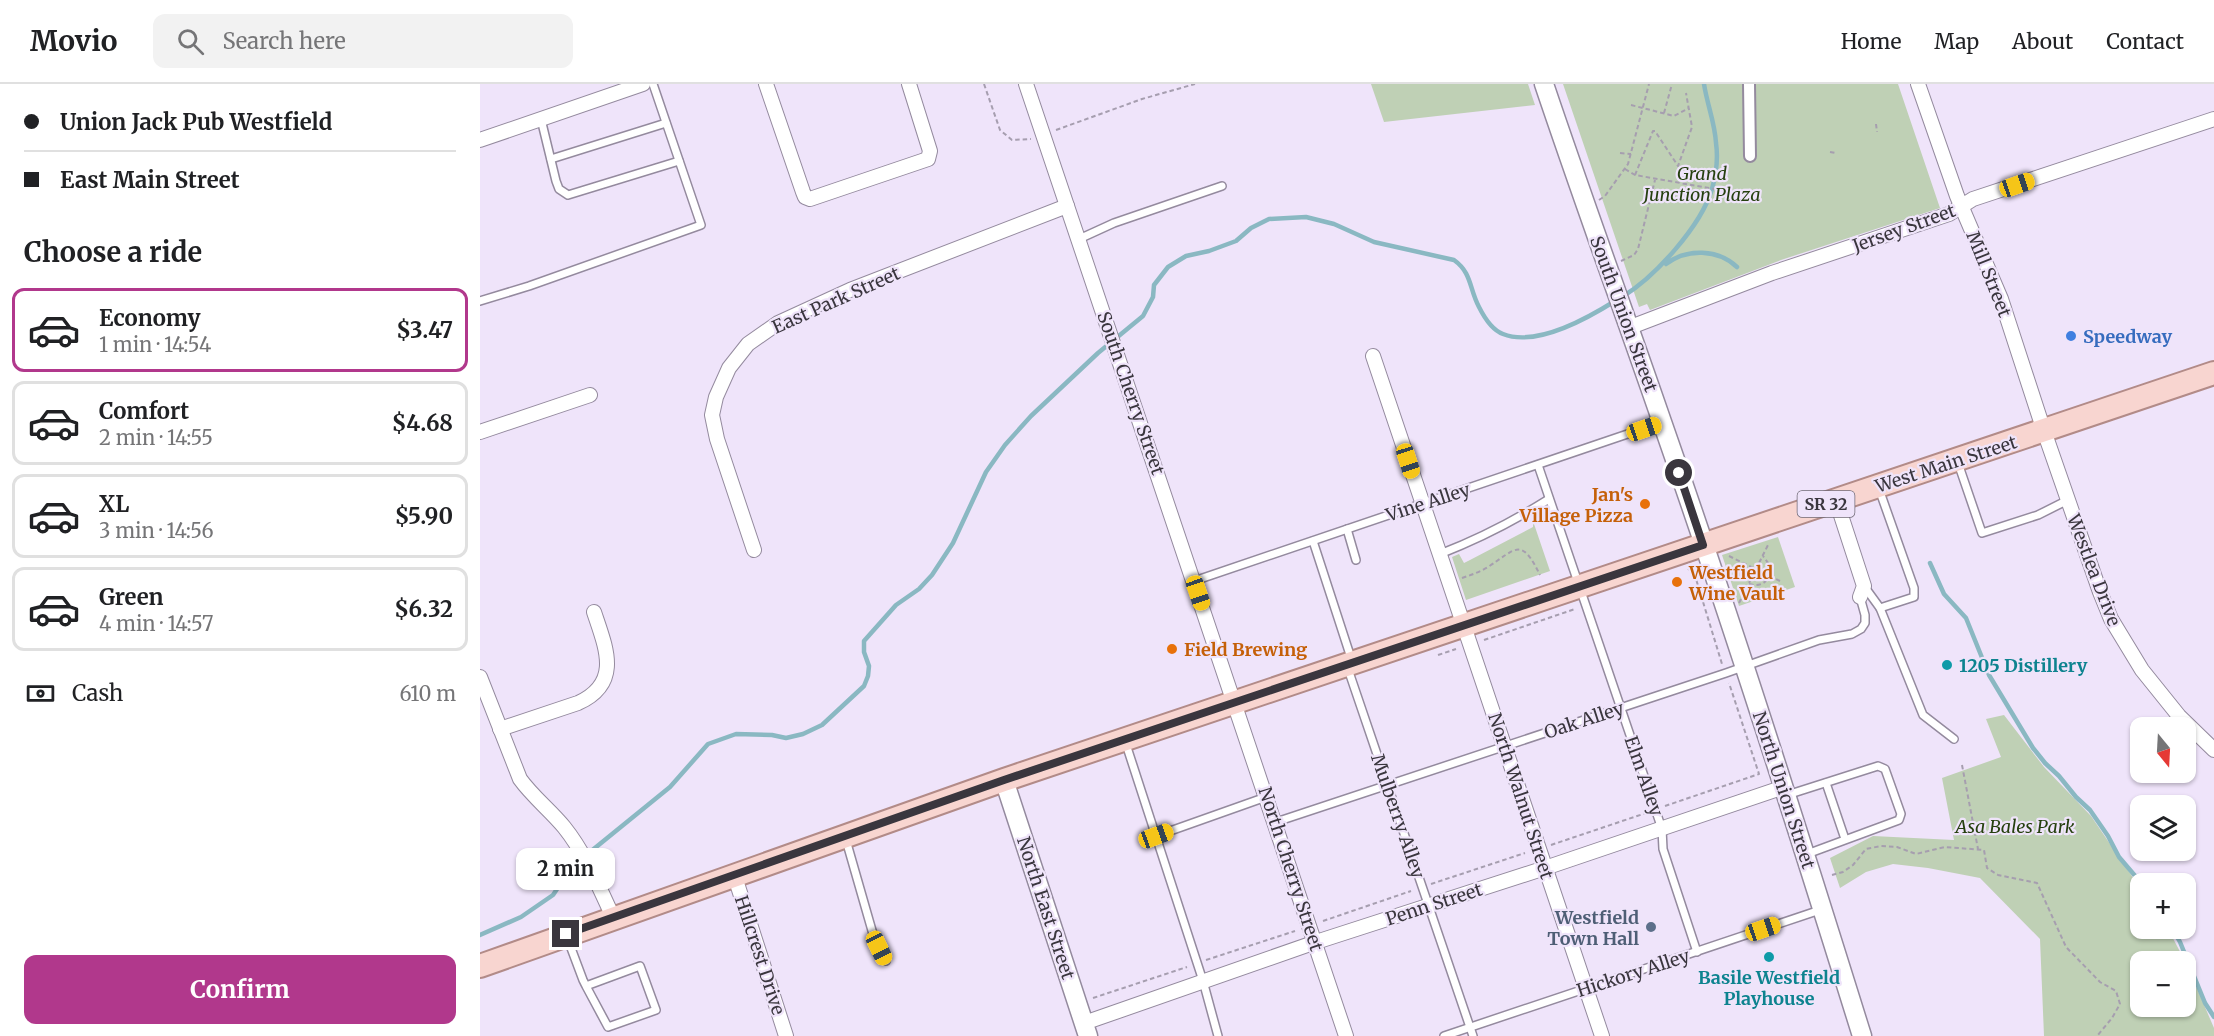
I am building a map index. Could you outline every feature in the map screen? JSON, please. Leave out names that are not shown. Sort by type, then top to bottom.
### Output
[{"type":"main road","name":"West Main Street","points":[[1703,545],[2044,431],[2214,371]]},
{"type":"main road","name":"SR 32","points":[[480,966],[844,835],[1349,662],[1703,545]]},
{"type":"street","points":[[480,140],[643,84]]},
{"type":"street","points":[[766,84],[804,194],[810,199],[927,160],[930,151],[909,84]]},
{"type":"street","name":"South Cherry Street","points":[[1026,84],[1235,702]]},
{"type":"street","name":"South Union Street","points":[[1544,84],[1703,545]]},
{"type":"street","points":[[1749,84],[1750,156]]},
{"type":"street","name":"Mill Street","points":[[1918,84],[1961,207],[2001,299],[2044,431]]},
{"type":"street","name":"Jersey Street","points":[[1626,321],[1948,214],[1973,200],[2214,119]]},
{"type":"street","name":"East Park Street","points":[[754,550],[711,415],[729,368],[747,344],[778,323],[850,290],[1067,206]]},
{"type":"street","name":"North Walnut Street","points":[[1373,356],[1602,1036]]},
{"type":"street","points":[[480,432],[590,395]]},
{"type":"street","name":"Westlea Drive","points":[[2044,431],[2111,619],[2142,670],[2179,716],[2214,750]]},
{"type":"street","points":[[1836,500],[1862,592]]},
{"type":"street","name":"North Union Street","points":[[1703,545],[1786,791],[1862,1036]]},
{"type":"street","points":[[500,729],[588,699],[601,687],[605,680],[607,665],[604,644],[594,612]]},
{"type":"street","points":[[480,677],[520,779],[530,793],[566,829],[587,864],[613,917]]},
{"type":"street","name":"North Cherry Street","points":[[1235,702],[1346,1036]]},
{"type":"street","name":"North East Street","points":[[1004,780],[1086,1029]]},
{"type":"street","name":"Penn Street","points":[[1086,1029],[1203,981],[1316,942],[1786,791]]},
{"type":"street","name":"Hillcrest Drive","points":[[734,874],[786,1036]]},
{"type":"lane","points":[[480,301],[701,225],[652,84]]},
{"type":"lane","points":[[541,119],[556,182],[560,189],[568,195],[679,161]]},
{"type":"lane","points":[[551,159],[666,123]]},
{"type":"lane","points":[[1079,239],[1114,223],[1222,186]]},
{"type":"lane","name":"Vine Alley","points":[[1194,581],[1662,422]]},
{"type":"lane","points":[[1957,460],[1982,533],[2038,515],[2068,500]]},
{"type":"lane","name":"Elm Alley","points":[[1538,465],[1662,829],[1663,849],[1697,952]]},
{"type":"lane","points":[[1878,486],[1914,588],[1914,597],[1880,608]]},
{"type":"lane","points":[[1440,554],[1478,539],[1549,499]]},
{"type":"lane","points":[[1347,529],[1356,560]]},
{"type":"lane","name":"Mulberry Alley","points":[[1313,541],[1388,785],[1473,1036]]},
{"type":"lane","points":[[1862,592],[1880,608],[1923,716],[1954,739]]},
{"type":"lane","name":"Oak Alley","points":[[1275,822],[1744,667],[1819,640],[1852,634],[1861,629],[1864,623],[1862,592]]},
{"type":"lane","points":[[1124,739],[1203,981],[1218,1036]]},
{"type":"lane","points":[[1786,791],[1826,783],[1878,766],[1885,769],[1901,814],[1899,820],[1805,854]]},
{"type":"lane","points":[[1826,783],[1845,839]]},
{"type":"lane","points":[[1156,836],[1267,797]]},
{"type":"lane","points":[[844,835],[873,934],[886,961]]},
{"type":"lane","name":"Hickory Alley","points":[[1444,1036],[1823,909]]},
{"type":"lane","points":[[566,934],[586,986],[608,1028],[656,1011],[640,966],[586,986]]},
{"type":"path","points":[[984,84],[998,125],[1005,136],[1017,141],[1043,135],[1142,99],[1195,84]]},
{"type":"path","points":[[1585,205],[1605,196],[1625,169],[1649,84]]},
{"type":"path","points":[[1664,113],[1672,84]]},
{"type":"path","points":[[1635,175],[1653,131],[1656,131],[1676,166],[1678,164],[1692,127],[1686,93]]},
{"type":"path","points":[[1631,105],[1674,116],[1689,108]]},
{"type":"path","points":[[1876,124],[1877,132]]},
{"type":"path","points":[[1830,152],[1836,153]]},
{"type":"path","points":[[1620,153],[1631,154]]},
{"type":"path","points":[[1625,169],[1635,175],[1737,193]]},
{"type":"path","points":[[1621,261],[1634,255],[1638,249],[1658,179]]},
{"type":"path","points":[[1739,603],[1772,538]]},
{"type":"path","points":[[1458,579],[1484,570],[1507,553],[1515,550],[1522,550],[1528,554],[1540,574]]},
{"type":"path","points":[[1728,555],[1780,581]]},
{"type":"path","points":[[1749,584],[1763,583],[1770,576],[1771,567],[1763,556]]},
{"type":"path","points":[[1962,765],[1978,849]]},
{"type":"path","points":[[1832,875],[1843,872],[1853,865],[1866,849],[1881,846],[1897,847],[1916,854],[1946,847],[1984,850],[1988,868],[1998,875],[2037,883],[2066,947],[2100,982],[2116,991],[2120,1004],[2097,1036]]},
{"type":"green space","points":[[1371,84],[1528,84],[1535,105],[1384,122]]},
{"type":"green space","name":"Grand Junction Plaza","points":[[1563,84],[1898,84],[1940,208],[1781,260],[1650,310],[1647,304],[1639,307]]},
{"type":"green space","points":[[1533,521],[1550,571],[1466,600],[1452,557],[1459,554],[1464,563],[1533,527]]},
{"type":"green space","points":[[1778,537],[1795,587],[1739,606],[1722,555]]},
{"type":"green space","name":"Asa Bales Park","points":[[2004,715],[2044,767],[2091,816],[2130,873],[2130,939],[2173,939],[2180,951],[2130,951],[2130,1017],[2196,1017],[2196,986],[2214,1028],[2214,1036],[2044,1036],[2040,939],[1980,878],[1893,864],[1866,872],[1840,888],[1830,858],[1873,836],[1954,840],[1942,778],[2001,757],[1986,719]]},
{"type":"waterway","points":[[1622,297],[1648,277],[1675,249],[1698,219],[1712,189],[1717,148],[1704,84]]},
{"type":"waterway","points":[[480,935],[521,917],[553,895],[569,871],[670,787],[708,744],[736,734],[772,735],[786,738],[803,734],[822,725],[864,686],[869,666],[864,652],[864,641],[896,605],[919,589],[932,575],[953,543],[986,472],[1005,445],[1031,416],[1098,353],[1143,316],[1153,297],[1154,285],[1168,267],[1186,256],[1209,251],[1236,241],[1251,228],[1269,219],[1306,217],[1334,224],[1374,242],[1454,260],[1464,270],[1486,319],[1495,330],[1503,334],[1516,337],[1546,334],[1591,315],[1615,301]]},
{"type":"waterway","points":[[1666,264],[1683,255],[1702,253],[1721,257],[1737,267]]},
{"type":"waterway","points":[[1930,563],[1944,594],[1966,618],[1989,675],[2033,748],[2090,810],[2119,857],[2133,873]]},
{"type":"waterway","points":[[2178,939],[2205,1003],[2214,1017]]},
{"type":"place","name":"Speedway","points":[[2071,336]]},
{"type":"place","name":"Jan's Village Pizza","points":[[1645,504]]},
{"type":"place","name":"Westfield Wine Vault","points":[[1677,582]]},
{"type":"place","name":"Field Brewing","points":[[1172,649]]},
{"type":"place","name":"1205 Distillery","points":[[1947,665]]},
{"type":"place","name":"Westfield Town Hall","points":[[1651,927]]},
{"type":"place","name":"Basile Westfield Playhouse","points":[[1769,957]]},
{"type":"route","points":[[566,934],[1305,677],[1703,545],[1679,473]]}]
